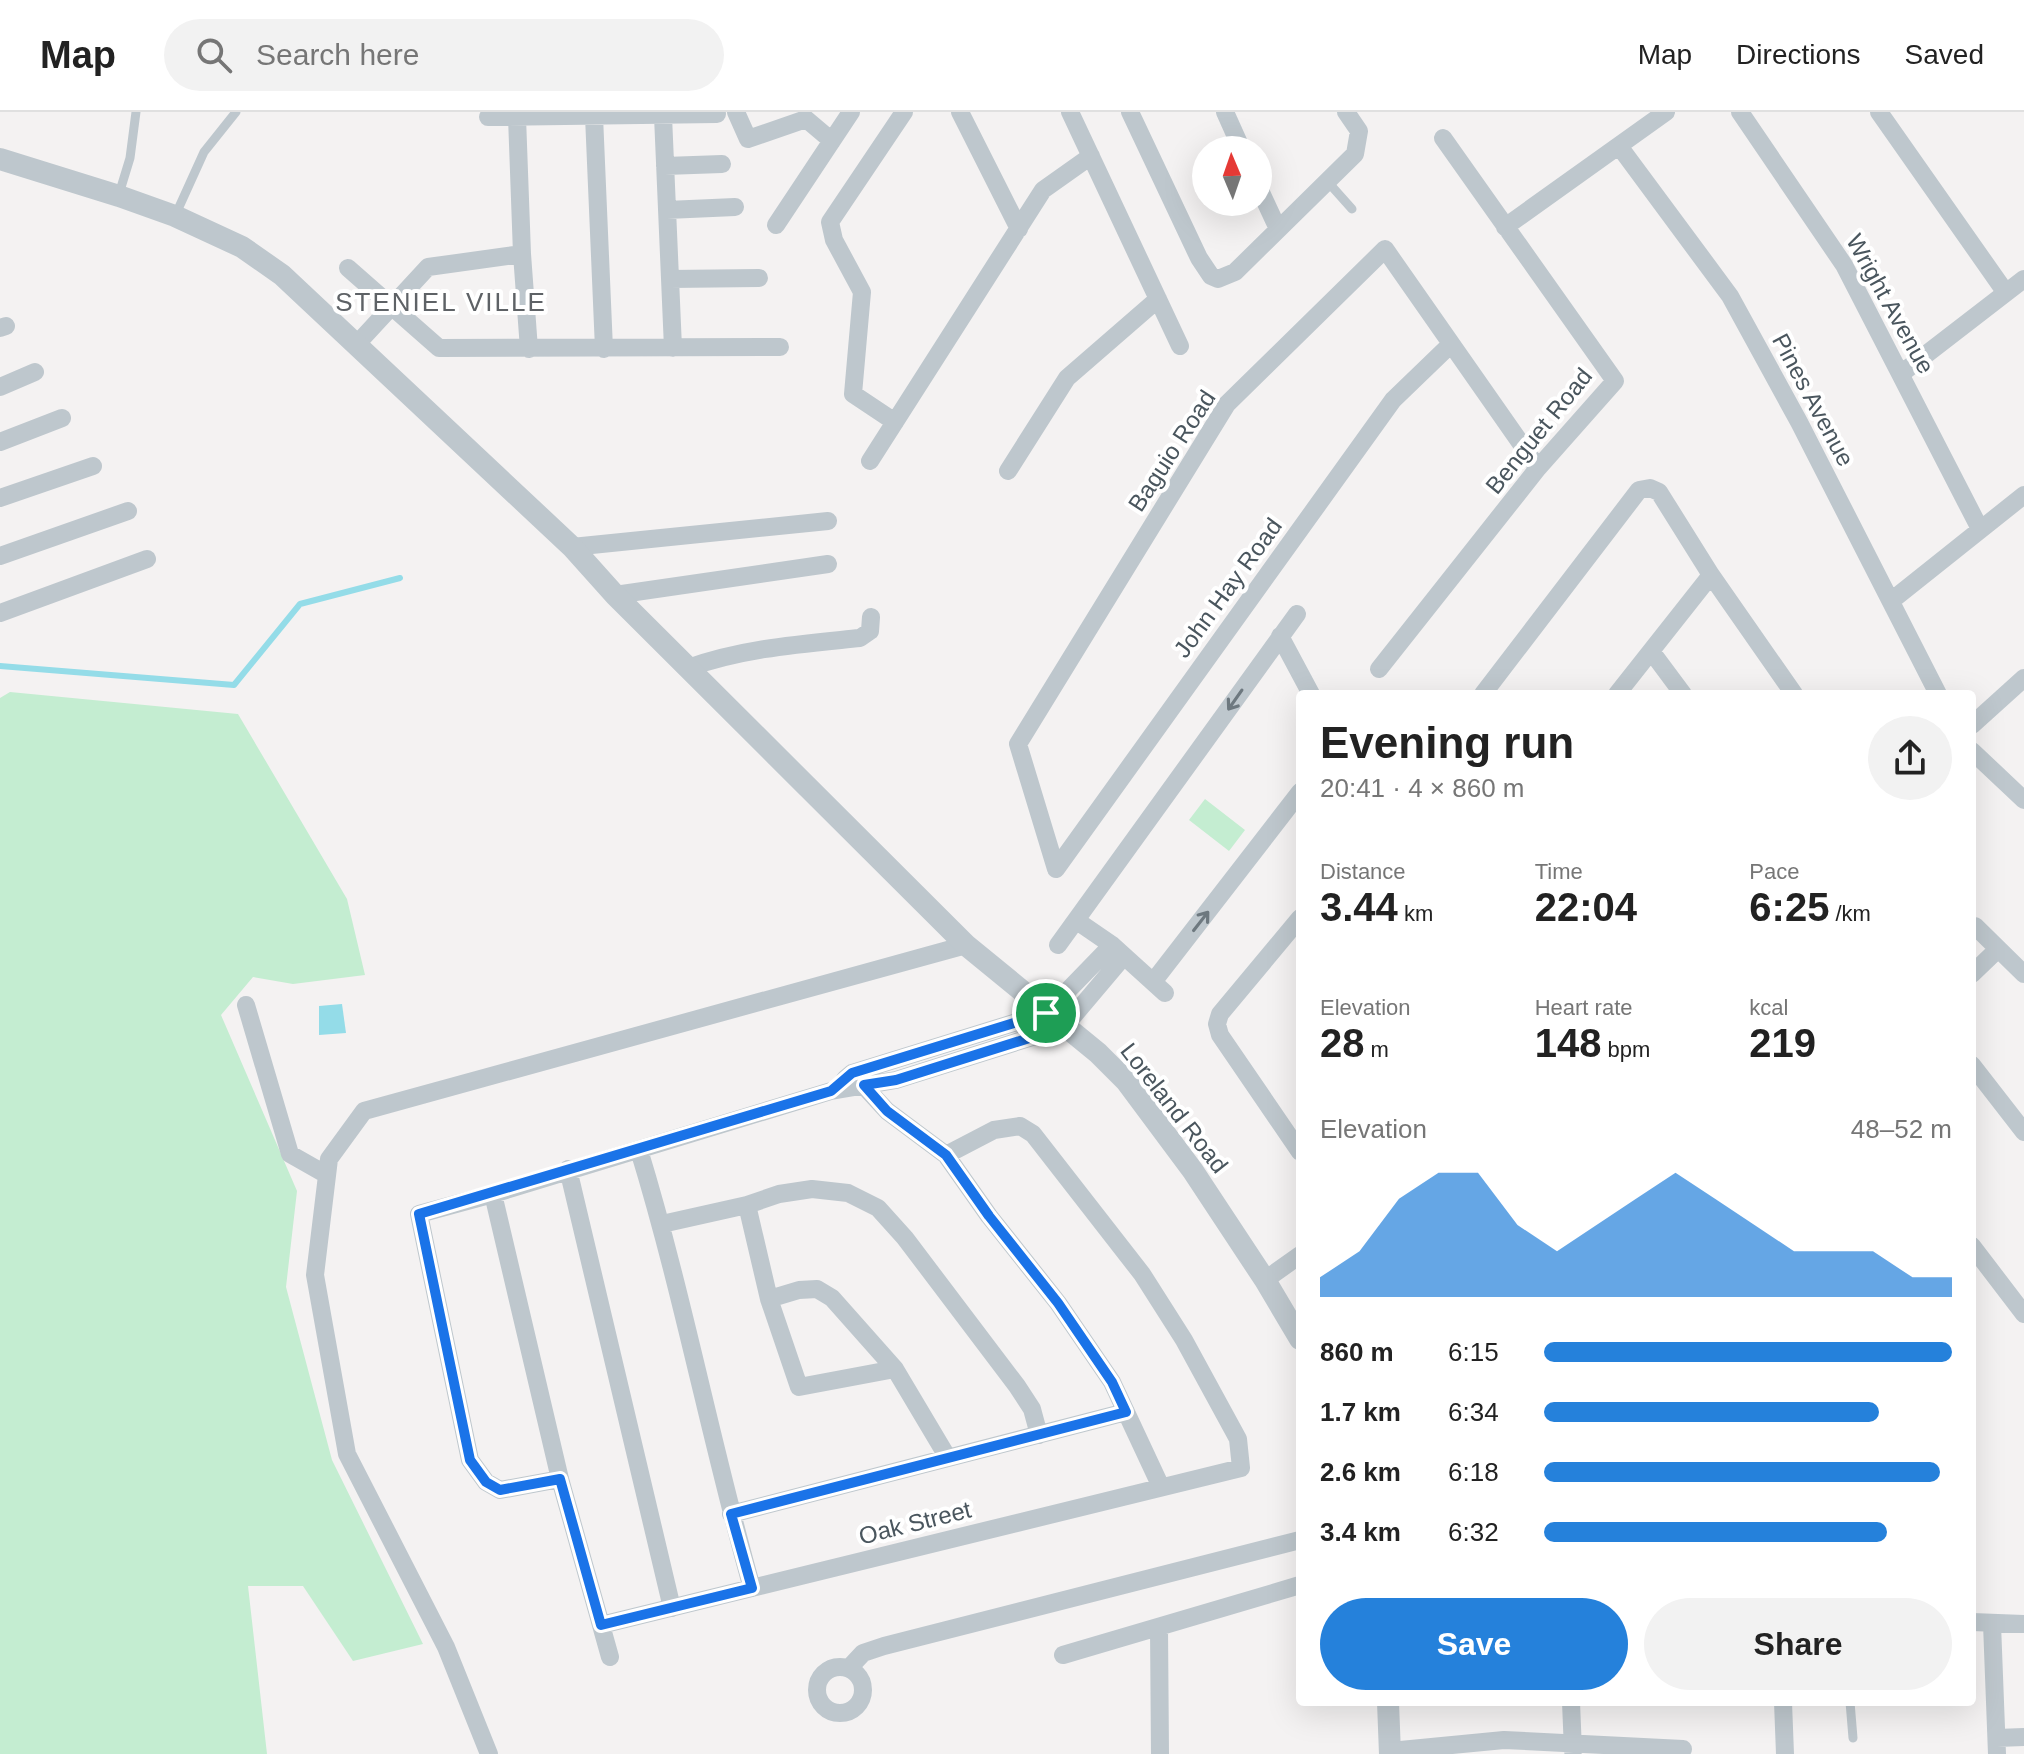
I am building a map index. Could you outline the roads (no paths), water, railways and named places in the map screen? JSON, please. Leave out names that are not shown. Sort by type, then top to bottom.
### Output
[{"type":"street","points":[[776,225],[851,112]]},
{"type":"street","points":[[895,422],[853,394],[862,292],[834,240],[830,222],[904,112]]},
{"type":"street","points":[[960,112],[1019,229]]},
{"type":"street","points":[[1070,112],[1180,346]]},
{"type":"street","points":[[1130,112],[1199,258],[1211,276],[1218,279],[1235,272],[1355,154],[1359,131],[1346,112]]},
{"type":"street","points":[[1225,112],[1236,136]]},
{"type":"street","points":[[1505,227],[1666,112]]},
{"type":"street","name":"Wright Avenue","points":[[1740,112],[1844,265],[1980,529]]},
{"type":"street","points":[[1879,112],[2006,293]]},
{"type":"street","points":[[488,117],[726,113],[748,139],[806,119],[832,141]]},
{"type":"street","points":[[594,116],[604,349]]},
{"type":"street","points":[[663,116],[673,348]]},
{"type":"street","points":[[517,117],[529,349]]},
{"type":"street","name":"Benguet Road","points":[[1379,669],[1538,468],[1615,381],[1443,138]]},
{"type":"street","name":"Pines Avenue","points":[[1619,146],[1730,296],[1936,690]]},
{"type":"street","points":[[870,461],[1043,190],[1091,156]]},
{"type":"street","name":"Loreland Road","points":[[0,159],[175,216],[242,247],[282,275],[572,547],[615,595],[966,945],[1098,1053],[1126,1081],[1193,1171],[1296,1332]]},
{"type":"street","points":[[665,166],[722,164]]},
{"type":"street","points":[[667,210],[735,207]]},
{"type":"street","points":[[1272,216],[1278,229]]},
{"type":"street","name":"Baguio Road","points":[[1056,869],[1018,744],[1227,404],[1385,249],[1538,468]]},
{"type":"street","points":[[356,345],[428,267],[522,254]]},
{"type":"street","points":[[348,268],[439,348],[780,347]]},
{"type":"street","points":[[670,279],[759,278]]},
{"type":"street","points":[[1902,373],[2024,279]]},
{"type":"street","points":[[1008,471],[1067,378],[1158,299]]},
{"type":"street","name":"John Hay Road","points":[[1056,869],[1393,400],[1450,345]]},
{"type":"street","points":[[0,387],[35,372]]},
{"type":"street","points":[[0,442],[62,418]]},
{"type":"street","points":[[0,498],[93,466]]},
{"type":"street","points":[[1486,690],[1639,490],[1650,488],[1659,492],[1711,575],[1791,690]]},
{"type":"street","points":[[1891,601],[2024,495]]},
{"type":"street","points":[[0,556],[128,511]]},
{"type":"street","points":[[572,547],[828,521]]},
{"type":"street","points":[[0,613],[147,559]]},
{"type":"street","points":[[615,595],[828,564]]},
{"type":"street","points":[[1620,690],[1711,575]]},
{"type":"street","points":[[1058,945],[1297,614]]},
{"type":"street","points":[[688,668],[717,657],[753,650],[860,638],[870,631],[871,617]]},
{"type":"street","points":[[1280,636],[1309,690]]},
{"type":"street","points":[[1651,651],[1680,690]]},
{"type":"street","points":[[1976,721],[2024,678]]},
{"type":"street","points":[[1976,755],[2024,800]]},
{"type":"street","points":[[1077,921],[1118,950],[1159,988],[1296,798]]},
{"type":"street","points":[[1296,923],[1220,1014],[1217,1024],[1220,1035],[1296,1146]]},
{"type":"street","points":[[1976,927],[2024,974]]},
{"type":"street","points":[[489,1754],[446,1647],[347,1454],[315,1275],[329,1159],[364,1111],[966,945]]},
{"type":"street","points":[[560,1479],[500,1490],[486,1482],[470,1460],[419,1214],[831,1091],[1046,1013],[1118,950]]},
{"type":"street","points":[[858,1079],[896,1080],[1064,1027],[1118,950]]},
{"type":"street","points":[[1976,970],[1997,950]]},
{"type":"street","points":[[246,1005],[290,1154],[327,1175]]},
{"type":"street","points":[[1976,1070],[2024,1132]]},
{"type":"street","points":[[858,1079],[887,1111],[946,1155],[989,1216],[1058,1303],[1112,1382],[1161,1487]]},
{"type":"street","name":"Oak Street","points":[[601,1625],[1241,1468],[1238,1439],[1176,1327],[1142,1274],[1033,1134],[1020,1126],[994,1130],[946,1155]]},
{"type":"street","points":[[639,1150],[662,1224],[731,1514],[752,1588]]},
{"type":"street","points":[[568,1169],[672,1608]]},
{"type":"street","points":[[662,1224],[747,1205],[779,1194],[812,1189],[848,1193],[878,1208],[905,1238],[1017,1386],[1032,1409],[1039,1435]]},
{"type":"street","points":[[493,1194],[560,1479],[610,1657]]},
{"type":"street","points":[[747,1205],[769,1299],[799,1387],[895,1369]]},
{"type":"street","points":[[1976,1251],[2024,1314]]},
{"type":"street","points":[[1265,1280],[1296,1258]]},
{"type":"street","points":[[769,1299],[799,1290],[817,1289],[832,1298],[895,1369],[948,1458]]},
{"type":"street","points":[[731,1514],[1126,1412]]},
{"type":"street","points":[[849,1668],[863,1653],[884,1646],[1296,1541]]},
{"type":"street","points":[[1063,1655],[1296,1586]]},
{"type":"street","points":[[1976,1622],[2024,1624]]},
{"type":"street","points":[[1992,1624],[1997,1746],[2024,1737]]},
{"type":"street","points":[[1159,1628],[1160,1754]]},
{"type":"street","points":[[1388,1706],[1390,1753],[1504,1740],[1573,1748],[1683,1749]]},
{"type":"street","points":[[1571,1706],[1573,1748]]},
{"type":"street","points":[[1783,1706],[1785,1754]]},
{"type":"lane","points":[[119,196],[130,158],[136,112]]},
{"type":"lane","points":[[175,216],[204,152],[236,112]]},
{"type":"lane","points":[[1327,181],[1352,209]]},
{"type":"lane","points":[[1850,1706],[1853,1738]]},
{"type":"water","points":[[342,1004],[346,1033],[319,1035],[319,1006]]},
{"type":"waterway","points":[[0,666],[234,685],[300,604],[400,578]]},
{"type":"district","name":"STENIEL VILLE","points":[[441,302]]}]
